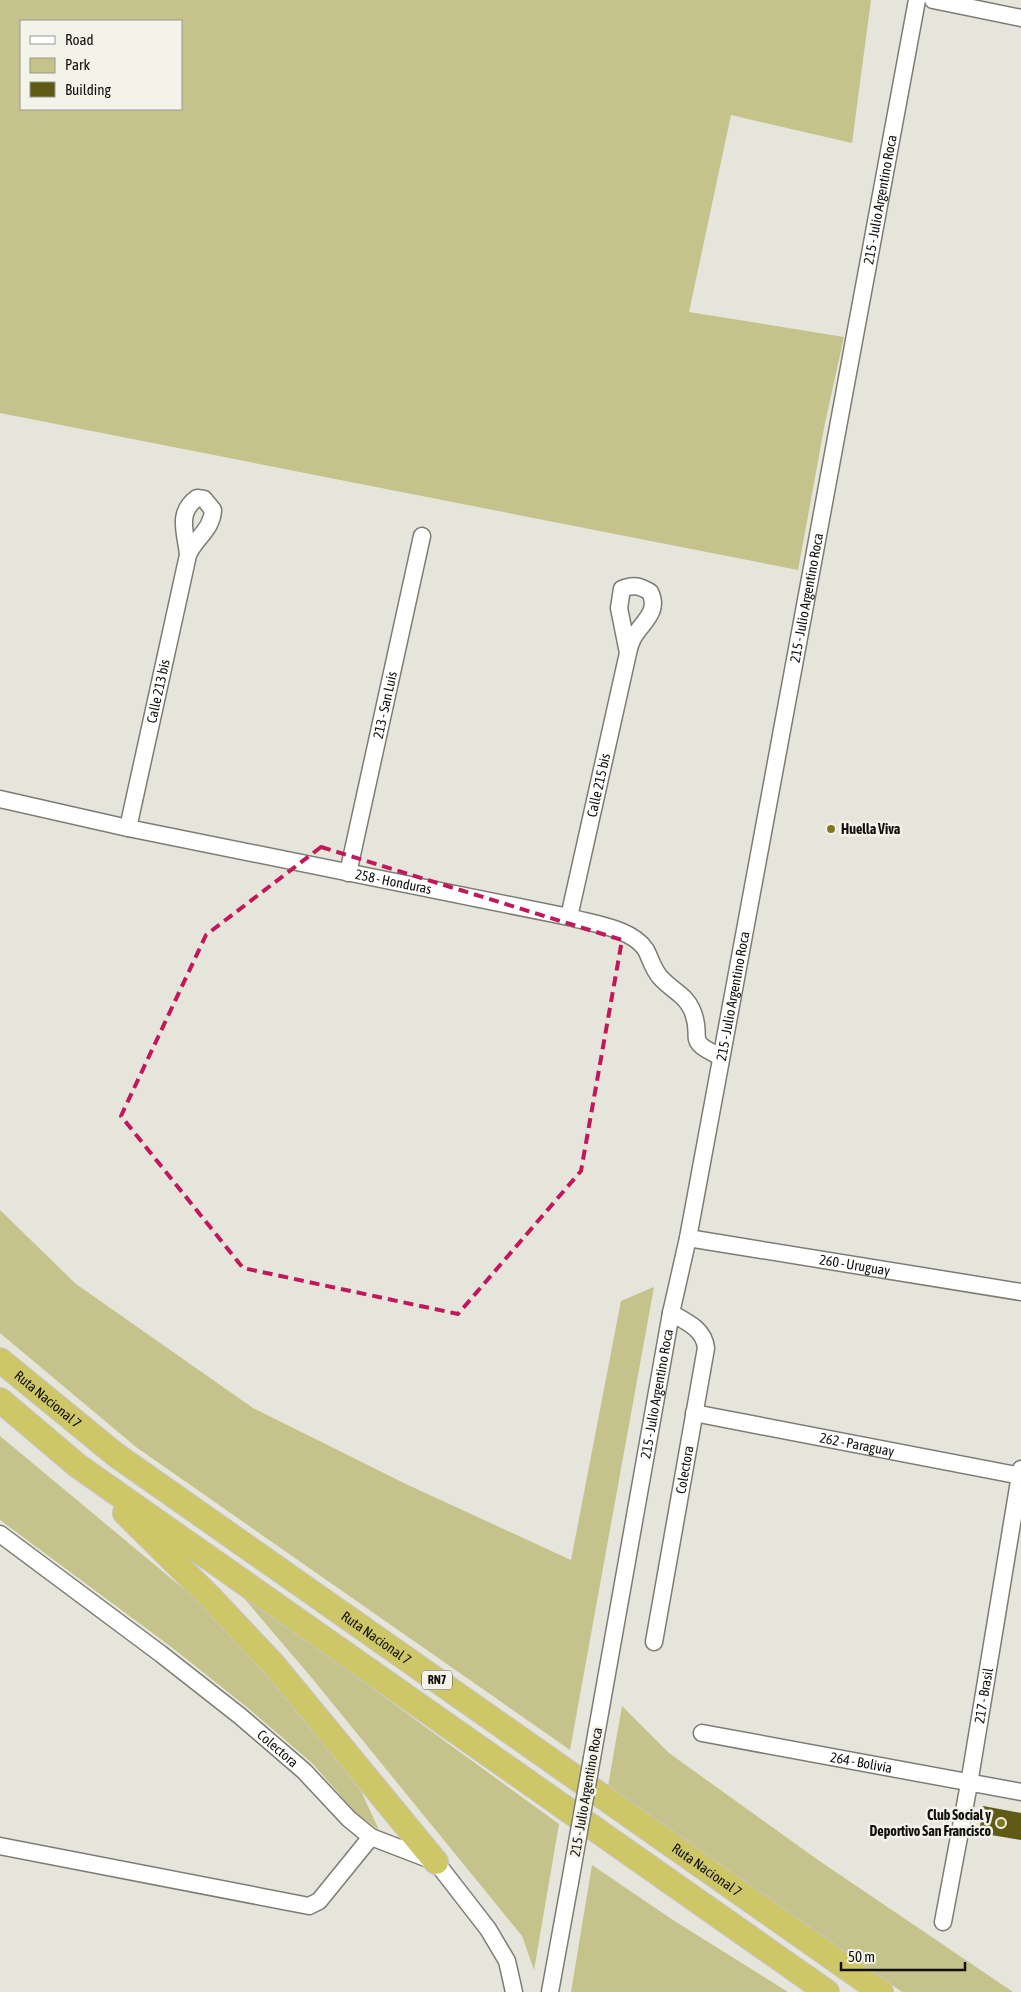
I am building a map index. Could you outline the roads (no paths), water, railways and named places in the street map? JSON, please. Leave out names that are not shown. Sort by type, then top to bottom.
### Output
[{"type":"highway","name":"Ruta Nacional 7","points":[[0,1360],[116,1455],[881,1992]]},
{"type":"highway","name":"RN7","points":[[0,1400],[78,1466],[827,1992]]},
{"type":"highway","points":[[78,1466],[203,1590],[274,1665],[436,1862]]},
{"type":"street","name":"215 - Julio Argentino Roca","points":[[550,1992],[671,1313],[688,1238],[917,0]]},
{"type":"street","points":[[933,0],[1021,18]]},
{"type":"street","name":"213 - San Luis","points":[[348,874],[422,536]]},
{"type":"street","name":"Calle 213 bis","points":[[128,828],[188,555]]},
{"type":"street","name":"Calle 215 bis","points":[[569,917],[628,653]]},
{"type":"street","name":"258 - Honduras","points":[[0,799],[348,874],[569,917],[632,937],[645,949],[653,968],[662,979],[684,996],[692,1010],[696,1040],[701,1048],[721,1057]]},
{"type":"street","name":"260 - Uruguay","points":[[688,1238],[1021,1292]]},
{"type":"street","name":"Colectora","points":[[654,1642],[706,1348],[705,1338],[695,1327],[671,1313]]},
{"type":"street","name":"262 - Paraguay","points":[[694,1413],[1021,1474]]},
{"type":"street","name":"217 - Brasil","points":[[943,1922],[969,1784],[1021,1474]]},
{"type":"street","name":"Colectora","points":[[0,1534],[161,1654],[240,1716],[304,1771],[349,1819],[371,1837],[436,1862]]},
{"type":"street","name":"264 - Bolivia","points":[[702,1733],[969,1784],[1021,1792]]},
{"type":"street","points":[[0,1846],[309,1906],[319,1901],[371,1837]]},
{"type":"street","points":[[436,1862],[493,1937],[507,1961],[514,1992]]},
{"type":"place","name":"Huella Viva","points":[[831,829]]},
{"type":"place","name":"Club Social y Deportivo San Francisco","points":[[1001,1823]]}]
